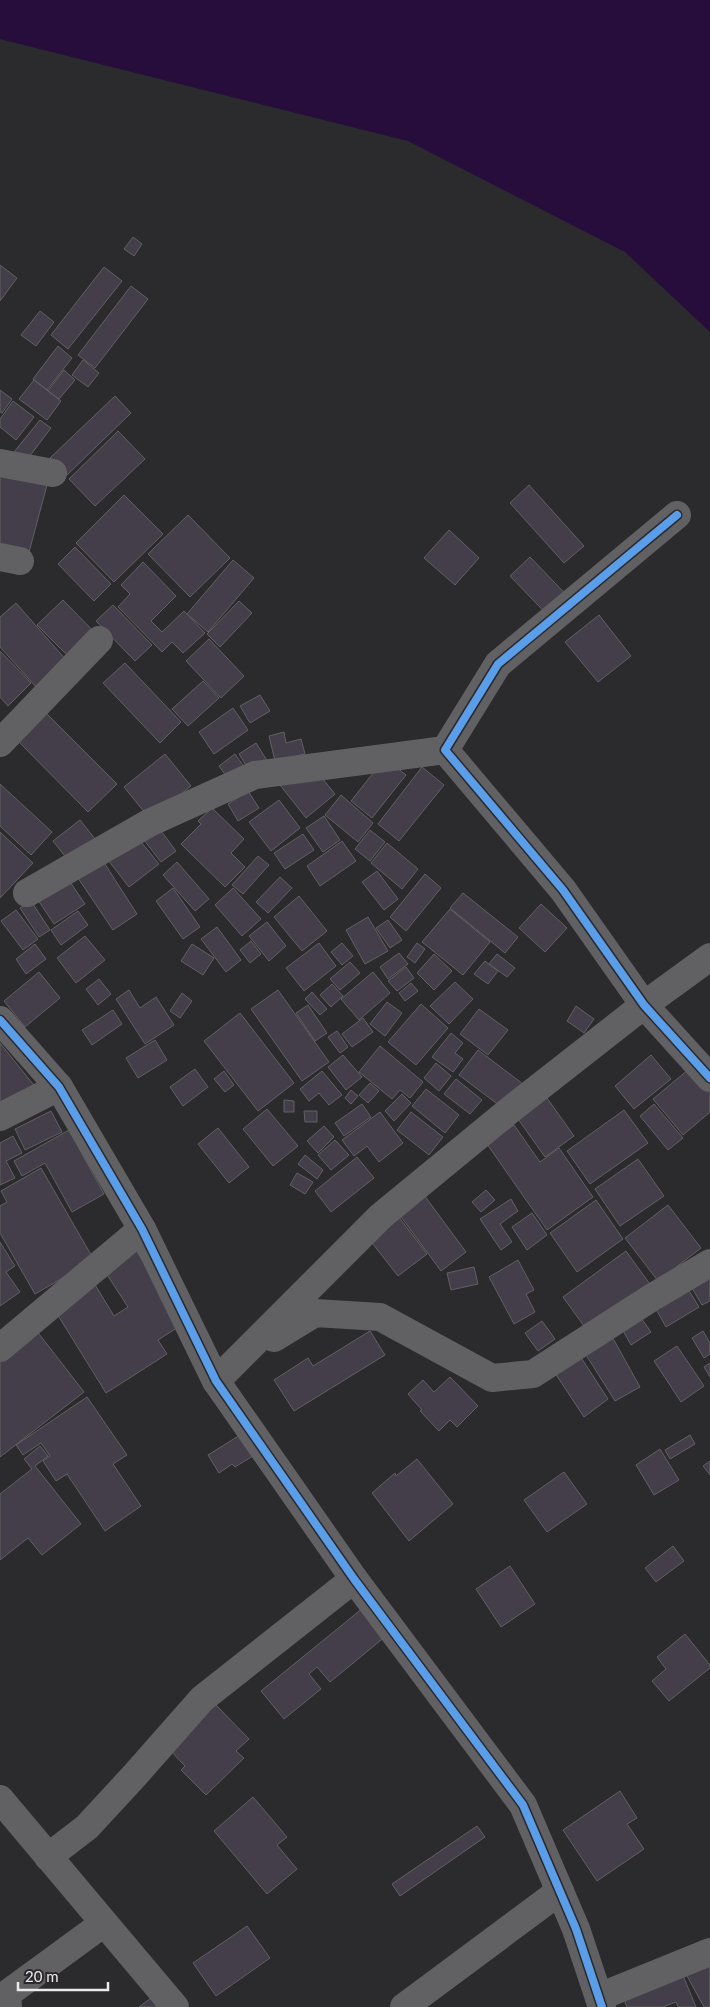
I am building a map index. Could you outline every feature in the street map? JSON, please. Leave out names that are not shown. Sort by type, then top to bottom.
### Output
[{"type":"street","points":[[0,463],[52,473]]},
{"type":"street","points":[[446,750],[498,664],[677,515]]},
{"type":"street","points":[[0,743],[99,640]]},
{"type":"street","points":[[27,893],[149,823],[255,775],[446,750]]},
{"type":"street","points":[[446,750],[563,890],[644,1005],[710,1078]]},
{"type":"street","points":[[225,1372],[381,1216],[510,1110],[644,1005],[710,957]]},
{"type":"street","points":[[0,1020],[60,1087],[225,1372],[354,1579],[523,1805],[576,1929],[600,2002],[710,1952]]},
{"type":"street","points":[[0,1117],[60,1087]]},
{"type":"street","points":[[0,1348],[142,1229]]},
{"type":"street","points":[[225,1372],[315,1313],[380,1317],[492,1378],[533,1374],[710,1262]]},
{"type":"street","points":[[48,1857],[87,1827],[202,1698],[354,1579]]},
{"type":"street","points":[[0,1800],[175,2007]]},
{"type":"street","points":[[404,2007],[560,1891]]},
{"type":"street","points":[[8,2007],[7,1994],[104,1923]]},
{"type":"shaded area","points":[[0,0],[710,0],[710,332],[625,252],[408,141],[0,39]]},
{"type":"building","points":[[133,237],[142,244],[134,256],[124,249]]},
{"type":"building","points":[[0,265],[17,278],[0,301]]},
{"type":"building","points":[[104,267],[122,281],[68,349],[51,335]]},
{"type":"building","points":[[131,286],[148,299],[95,368],[78,355]]},
{"type":"building","points":[[40,311],[54,322],[36,346],[21,335]]},
{"type":"building","points":[[58,346],[72,358],[47,390],[33,379]]},
{"type":"building","points":[[83,360],[99,373],[88,387],[72,375]]},
{"type":"building","points":[[64,370],[75,380],[59,399],[48,391]]},
{"type":"building","points":[[34,380],[61,401],[47,420],[19,399]]},
{"type":"building","points":[[0,390],[12,399],[2,413],[0,412]]},
{"type":"building","points":[[115,396],[131,413],[66,476],[50,458]]},
{"type":"building","points":[[13,401],[34,417],[16,440],[0,427],[0,419]]},
{"type":"building","points":[[40,420],[51,428],[26,461],[14,452]]},
{"type":"building","points":[[118,431],[145,459],[95,506],[69,479]]},
{"type":"building","points":[[0,472],[47,485],[28,556],[0,548]]},
{"type":"building","points":[[529,485],[584,546],[564,563],[510,503]]},
{"type":"building","points":[[124,495],[163,534],[114,582],[76,543]]},
{"type":"building","points":[[188,515],[230,558],[190,597],[148,554]]},
{"type":"building","points":[[449,530],[479,558],[455,585],[424,558]]},
{"type":"building","points":[[75,547],[111,584],[94,601],[58,564]]},
{"type":"building","points":[[530,557],[580,609],[560,628],[510,576]]},
{"type":"building","points":[[233,560],[254,578],[208,632],[187,614]]},
{"type":"building","points":[[143,562],[176,596],[151,621],[162,632],[184,611],[205,633],[183,653],[172,642],[162,652],[118,607],[130,594],[121,585]]},
{"type":"building","points":[[63,600],[98,636],[73,661],[37,625]]},
{"type":"building","points":[[239,601],[252,613],[220,647],[207,634]]},
{"type":"building","points":[[16,603],[67,661],[37,688],[0,647],[0,617]]},
{"type":"building","points":[[113,605],[152,645],[135,661],[96,621]]},
{"type":"building","points":[[599,615],[631,656],[598,682],[565,642]]},
{"type":"building","points":[[209,639],[244,676],[221,698],[186,661]]},
{"type":"building","points":[[0,651],[31,683],[8,706],[0,697]]},
{"type":"building","points":[[125,663],[181,722],[160,743],[103,683]]},
{"type":"building","points":[[203,681],[219,698],[188,726],[172,709]]},
{"type":"building","points":[[260,695],[270,711],[250,723],[240,706]]},
{"type":"building","points":[[233,708],[248,730],[214,754],[199,732]]},
{"type":"building","points":[[42,709],[117,784],[88,812],[14,737]]},
{"type":"building","points":[[284,732],[286,743],[301,739],[305,754],[275,761],[269,736]]},
{"type":"building","points":[[256,743],[273,770],[256,781],[239,754]]},
{"type":"building","points":[[165,754],[191,786],[150,819],[124,787]]},
{"type":"building","points":[[235,754],[253,779],[237,791],[219,766]]},
{"type":"building","points":[[385,758],[406,775],[372,818],[351,801]]},
{"type":"building","points":[[309,762],[335,794],[306,818],[280,785]]},
{"type":"building","points":[[422,767],[444,785],[399,841],[378,824]]},
{"type":"building","points":[[0,784],[52,832],[31,855],[0,826]]},
{"type":"building","points":[[248,791],[259,808],[238,821],[228,804]]},
{"type":"building","points":[[341,795],[373,823],[358,842],[325,815]]},
{"type":"building","points":[[279,800],[300,828],[271,851],[249,822]]},
{"type":"building","points":[[212,808],[244,839],[231,853],[245,867],[225,887],[181,844],[201,824],[198,821]]},
{"type":"building","points":[[324,816],[340,840],[323,852],[306,828]]},
{"type":"building","points":[[80,820],[95,839],[68,860],[53,841]]},
{"type":"building","points":[[156,824],[176,851],[161,862],[141,836]]},
{"type":"building","points":[[370,830],[385,842],[370,861],[355,849]]},
{"type":"building","points":[[0,832],[33,863],[0,898]]},
{"type":"building","points":[[303,834],[314,850],[285,869],[274,853]]},
{"type":"building","points":[[137,837],[159,864],[129,887],[108,860]]},
{"type":"building","points":[[342,841],[356,861],[320,886],[307,866]]},
{"type":"building","points":[[387,843],[418,869],[402,889],[371,863]]},
{"type":"building","points":[[258,856],[269,865],[243,894],[232,885]]},
{"type":"building","points":[[103,861],[137,914],[113,930],[78,878]]},
{"type":"building","points":[[177,862],[209,899],[195,911],[163,875]]},
{"type":"building","points":[[377,871],[398,899],[384,910],[362,882]]},
{"type":"building","points":[[425,874],[441,888],[406,931],[390,917]]},
{"type":"building","points":[[66,876],[85,904],[54,924],[36,897]]},
{"type":"building","points":[[280,877],[292,888],[268,913],[256,902]]},
{"type":"building","points":[[173,888],[200,927],[183,939],[156,901]]},
{"type":"building","points":[[233,888],[261,919],[242,936],[215,905]]},
{"type":"building","points":[[463,893],[518,937],[505,953],[450,908]]},
{"type":"building","points":[[299,896],[327,931],[302,951],[274,917]]},
{"type":"building","points":[[31,901],[50,930],[39,937],[20,908]]},
{"type":"building","points":[[541,904],[567,928],[545,952],[519,928]]},
{"type":"building","points":[[450,909],[490,942],[463,975],[422,942]]},
{"type":"building","points":[[16,910],[38,939],[23,950],[1,921]]},
{"type":"building","points":[[78,911],[88,925],[61,945],[51,930]]},
{"type":"building","points":[[368,917],[388,951],[365,964],[346,930]]},
{"type":"building","points":[[388,920],[402,940],[390,948],[376,928]]},
{"type":"building","points":[[267,922],[286,946],[269,961],[249,936]]},
{"type":"building","points":[[217,927],[241,960],[226,972],[201,939]]},
{"type":"building","points":[[85,936],[105,960],[76,983],[57,958]]},
{"type":"building","points":[[251,941],[261,954],[250,963],[240,950]]},
{"type":"building","points":[[319,943],[336,966],[304,991],[286,968]]},
{"type":"building","points":[[342,943],[353,956],[342,965],[331,952]]},
{"type":"building","points":[[417,943],[425,949],[415,963],[407,957]]},
{"type":"building","points":[[35,944],[46,959],[26,974],[16,959]]},
{"type":"building","points":[[192,944],[214,958],[203,975],[181,961]]},
{"type":"building","points":[[399,953],[408,964],[388,979],[380,967]]},
{"type":"building","points":[[434,954],[452,971],[434,990],[417,973]]},
{"type":"building","points":[[497,954],[515,968],[507,977],[489,964]]},
{"type":"building","points":[[485,961],[498,971],[488,984],[474,974]]},
{"type":"building","points":[[350,962],[360,973],[340,990],[330,979]]},
{"type":"building","points":[[406,967],[414,978],[397,991],[388,981]]},
{"type":"building","points":[[39,972],[60,998],[25,1027],[4,1001]]},
{"type":"building","points":[[373,972],[390,993],[359,1020],[341,999]]},
{"type":"building","points":[[99,979],[111,994],[98,1005],[86,989]]},
{"type":"building","points":[[455,982],[473,999],[449,1024],[430,1006]]},
{"type":"building","points":[[411,983],[418,991],[405,1001],[399,993]]},
{"type":"building","points":[[332,984],[343,996],[331,1007],[320,995]]},
{"type":"building","points":[[129,990],[140,1008],[156,997],[174,1025],[145,1044],[116,999]]},
{"type":"building","points":[[278,990],[329,1062],[302,1081],[251,1009]]},
{"type":"building","points":[[312,992],[327,1009],[320,1015],[305,999]]},
{"type":"building","points":[[182,993],[192,1001],[180,1018],[170,1011]]},
{"type":"building","points":[[387,1002],[402,1013],[385,1036],[370,1024]]},
{"type":"building","points":[[421,1004],[448,1028],[416,1065],[388,1042]]},
{"type":"building","points":[[308,1005],[327,1033],[315,1041],[296,1013]]},
{"type":"building","points":[[576,1006],[594,1019],[584,1033],[567,1021]]},
{"type":"building","points":[[479,1009],[508,1030],[488,1055],[460,1034]]},
{"type":"building","points":[[113,1010],[122,1024],[92,1045],[82,1030]]},
{"type":"building","points":[[240,1013],[294,1083],[258,1111],[204,1041]]},
{"type":"building","points":[[363,1018],[373,1032],[352,1047],[342,1034]]},
{"type":"building","points":[[337,1031],[348,1047],[340,1053],[328,1037]]},
{"type":"building","points":[[451,1033],[463,1043],[455,1053],[463,1059],[453,1072],[432,1057]]},
{"type":"building","points":[[155,1040],[167,1060],[138,1078],[126,1058]]},
{"type":"building","points":[[0,1043],[41,1094],[0,1110]]},
{"type":"building","points":[[380,1046],[423,1082],[410,1098],[400,1090],[392,1099],[359,1072]]},
{"type":"building","points":[[478,1050],[523,1084],[504,1109],[459,1075]]},
{"type":"building","points":[[343,1055],[362,1077],[346,1090],[328,1067]]},
{"type":"building","points":[[651,1055],[671,1079],[634,1109],[615,1086]]},
{"type":"building","points":[[701,1059],[710,1070],[710,1112],[683,1135],[653,1099]]},
{"type":"building","points":[[436,1063],[451,1076],[439,1091],[424,1078]]},
{"type":"building","points":[[195,1069],[208,1087],[183,1106],[170,1087]]},
{"type":"building","points":[[224,1071],[234,1085],[225,1092],[214,1079]]},
{"type":"building","points":[[322,1071],[342,1095],[329,1105],[319,1093],[309,1101],[300,1089]]},
{"type":"building","points":[[456,1079],[482,1100],[470,1114],[444,1094]]},
{"type":"building","points":[[370,1083],[379,1091],[368,1103],[359,1095]]},
{"type":"building","points":[[426,1089],[459,1115],[445,1133],[412,1106]]},
{"type":"building","points":[[351,1090],[358,1096],[351,1104],[345,1098]]},
{"type":"building","points":[[542,1091],[574,1136],[545,1157],[513,1112]]},
{"type":"building","points":[[402,1094],[411,1103],[394,1121],[385,1111]]},
{"type":"building","points":[[284,1100],[294,1101],[294,1112],[284,1112]]},
{"type":"building","points":[[362,1104],[371,1117],[344,1136],[335,1123]]},
{"type":"building","points":[[654,1104],[683,1138],[668,1150],[640,1116]]},
{"type":"building","points":[[267,1109],[298,1146],[273,1166],[243,1129]]},
{"type":"building","points":[[624,1110],[648,1143],[590,1184],[567,1151]]},
{"type":"building","points":[[51,1111],[62,1132],[25,1150],[15,1129]]},
{"type":"building","points":[[304,1111],[317,1111],[317,1122],[305,1122]]},
{"type":"building","points":[[380,1112],[403,1143],[379,1162],[367,1146],[354,1156],[342,1140]]},
{"type":"building","points":[[411,1112],[443,1137],[429,1155],[397,1130]]},
{"type":"building","points":[[514,1125],[540,1162],[559,1148],[593,1197],[547,1230],[487,1144]]},
{"type":"building","points":[[324,1126],[334,1137],[318,1153],[307,1141]]},
{"type":"building","points":[[218,1128],[249,1167],[229,1183],[198,1144]]},
{"type":"building","points":[[69,1130],[104,1194],[72,1212],[45,1163],[22,1176],[14,1161]]},
{"type":"building","points":[[13,1136],[22,1153],[6,1161],[15,1178],[0,1185],[0,1143]]},
{"type":"building","points":[[335,1140],[349,1155],[331,1170],[318,1155]]},
{"type":"building","points":[[305,1155],[323,1170],[317,1179],[298,1164]]},
{"type":"building","points":[[357,1157],[374,1178],[331,1212],[315,1191]]},
{"type":"building","points":[[638,1159],[664,1196],[620,1226],[595,1189]]},
{"type":"building","points":[[41,1168],[94,1260],[35,1294],[0,1233],[0,1206],[7,1202],[1,1191]]},
{"type":"building","points":[[297,1173],[313,1182],[305,1194],[290,1185]]},
{"type":"building","points":[[486,1190],[495,1200],[481,1212],[472,1202]]},
{"type":"building","points":[[424,1195],[466,1252],[441,1271],[399,1214]]},
{"type":"building","points":[[511,1199],[518,1211],[500,1224],[512,1242],[501,1250],[480,1219]]},
{"type":"building","points":[[596,1200],[623,1239],[577,1272],[550,1233]]},
{"type":"building","points":[[668,1205],[701,1248],[658,1281],[625,1238]]},
{"type":"building","points":[[532,1213],[547,1235],[527,1250],[512,1227]]},
{"type":"building","points":[[398,1216],[427,1254],[398,1276],[369,1239]]},
{"type":"building","points":[[0,1242],[15,1266],[6,1272],[20,1292],[0,1306]]},
{"type":"building","points":[[134,1247],[183,1324],[158,1340],[167,1354],[106,1393],[54,1309],[94,1283],[114,1316],[128,1307],[102,1267]]},
{"type":"building","points":[[626,1251],[652,1287],[589,1333],[563,1297]]},
{"type":"building","points":[[518,1260],[534,1290],[526,1294],[535,1312],[514,1324],[489,1277]]},
{"type":"building","points":[[474,1267],[478,1284],[451,1290],[447,1273]]},
{"type":"building","points":[[710,1270],[710,1301],[702,1305],[689,1283]]},
{"type":"building","points":[[685,1284],[699,1307],[666,1327],[653,1304]]},
{"type":"building","points":[[639,1315],[651,1332],[631,1345],[621,1327]]},
{"type":"building","points":[[542,1321],[555,1339],[538,1351],[525,1333]]},
{"type":"building","points":[[36,1330],[84,1392],[0,1457],[0,1358]]},
{"type":"building","points":[[370,1331],[385,1355],[294,1411],[274,1380],[308,1358],[313,1366]]},
{"type":"building","points":[[703,1331],[710,1343],[710,1354],[704,1358],[692,1338]]},
{"type":"building","points":[[610,1333],[640,1387],[615,1401],[583,1350]]},
{"type":"building","points":[[677,1346],[704,1386],[681,1402],[654,1361]]},
{"type":"building","points":[[578,1353],[608,1399],[584,1417],[553,1370]]},
{"type":"building","points":[[710,1363],[710,1377],[704,1367]]},
{"type":"building","points":[[450,1377],[478,1406],[457,1427],[450,1420],[439,1431],[420,1411],[422,1410],[408,1394],[423,1380],[434,1392]]},
{"type":"building","points":[[87,1397],[127,1455],[113,1464],[141,1506],[105,1531],[67,1474],[56,1481],[43,1461],[50,1456],[41,1443],[23,1455],[16,1445]]},
{"type":"building","points":[[240,1435],[253,1456],[235,1467],[232,1464],[219,1473],[208,1455]]},
{"type":"building","points":[[690,1435],[695,1444],[670,1459],[665,1450]]},
{"type":"building","points":[[40,1446],[48,1456],[35,1466],[81,1524],[42,1555],[28,1538],[0,1560],[0,1494],[32,1469],[24,1459]]},
{"type":"building","points":[[660,1449],[679,1480],[654,1495],[636,1465]]},
{"type":"building","points":[[417,1459],[453,1504],[409,1541],[372,1493],[395,1473],[396,1476]]},
{"type":"building","points":[[710,1461],[710,1475],[703,1466]]},
{"type":"building","points":[[564,1472],[587,1504],[547,1532],[524,1500]]},
{"type":"building","points":[[673,1546],[684,1561],[656,1582],[645,1568]]},
{"type":"building","points":[[510,1566],[535,1604],[501,1627],[476,1589]]},
{"type":"building","points":[[363,1608],[386,1636],[330,1682],[317,1667],[309,1674],[321,1689],[284,1719],[261,1691]]},
{"type":"building","points":[[685,1634],[710,1665],[710,1668],[669,1701],[652,1681],[666,1669],[657,1657]]},
{"type":"building","points":[[213,1702],[249,1739],[236,1751],[244,1758],[206,1795],[181,1770],[185,1766],[167,1747]]},
{"type":"building","points":[[620,1791],[637,1818],[627,1824],[644,1849],[597,1881],[563,1830]]},
{"type":"building","points":[[253,1797],[287,1837],[277,1845],[297,1869],[267,1894],[214,1831]]},
{"type":"building","points":[[477,1826],[485,1837],[400,1896],[392,1884]]},
{"type":"building","points":[[247,1926],[270,1958],[216,1996],[193,1963]]},
{"type":"building","points":[[710,1946],[710,2007],[704,2007],[680,1963]]},
{"type":"building","points":[[675,1956],[696,2007],[678,2007],[676,2002],[663,2007],[627,2007],[616,1981]]},
{"type":"building","points":[[155,1995],[165,2007],[139,2007]]},
{"type":"cycle path","points":[[677,515],[498,664],[445,750],[563,890],[644,1005],[710,1078]]},
{"type":"cycle path","points":[[0,1020],[59,1087],[142,1229],[216,1381],[354,1579],[523,1805],[576,1929],[602,2007]]}]
